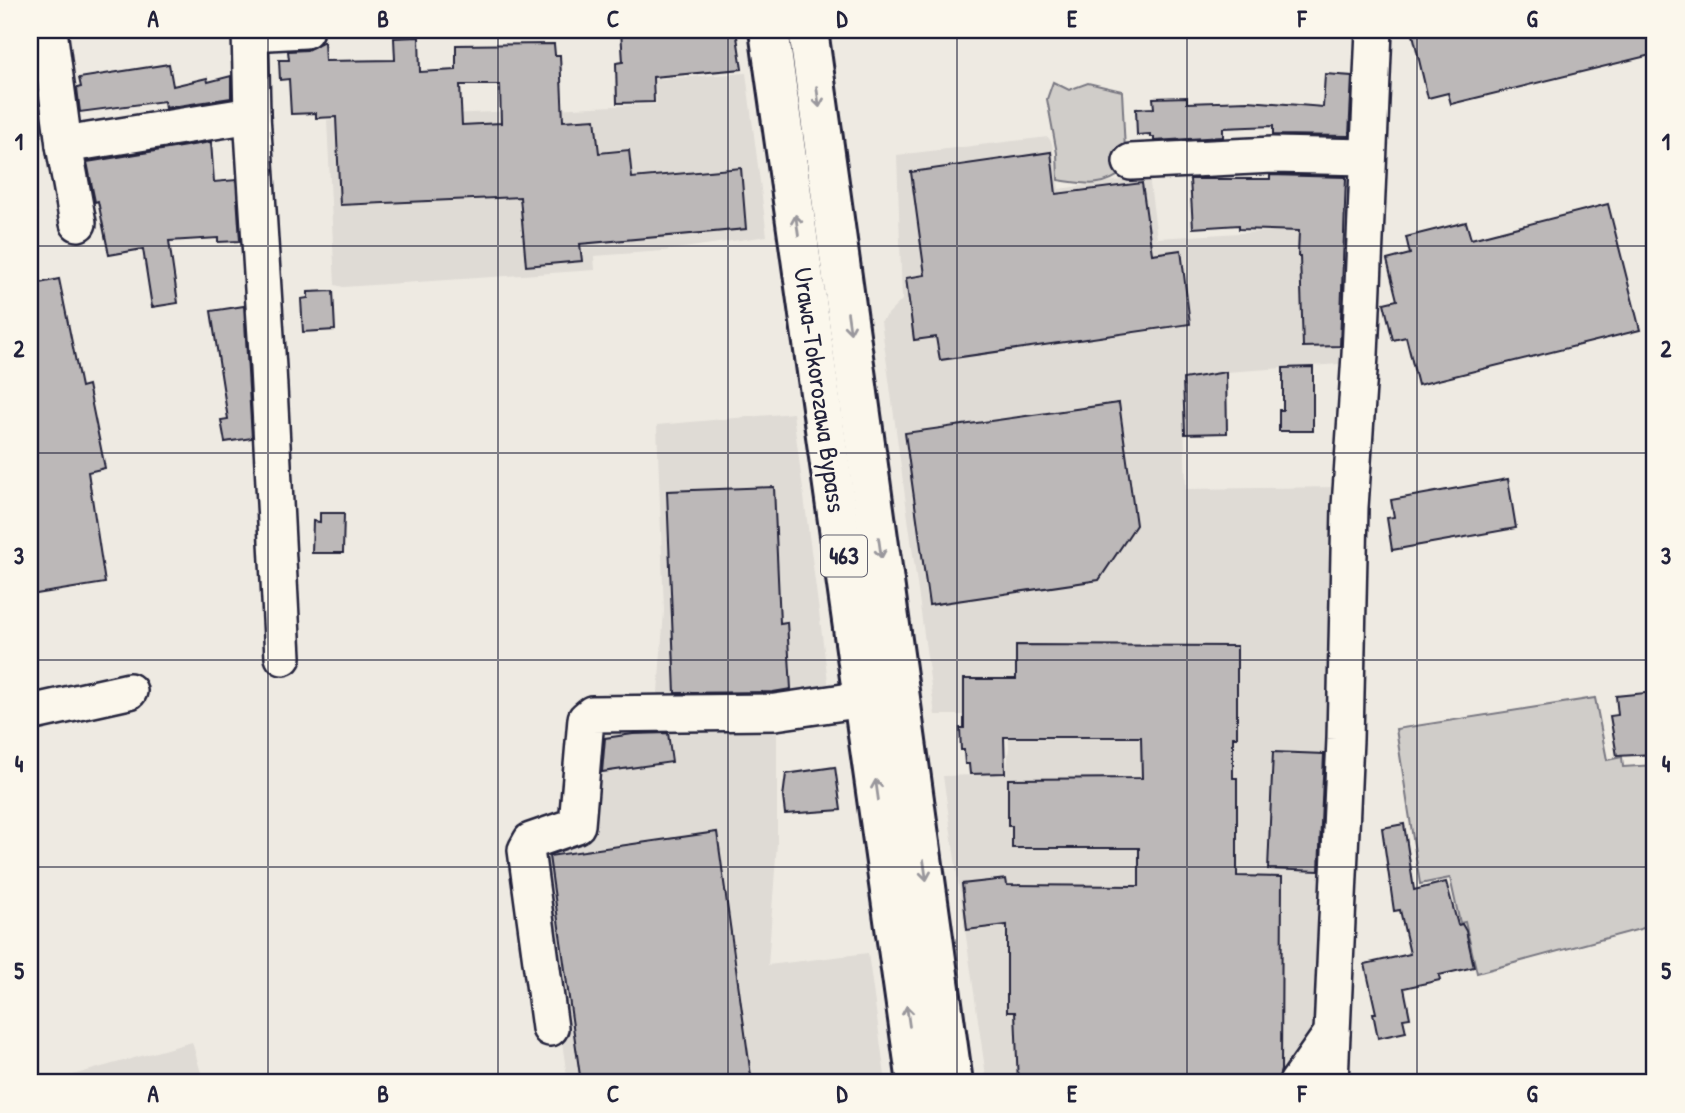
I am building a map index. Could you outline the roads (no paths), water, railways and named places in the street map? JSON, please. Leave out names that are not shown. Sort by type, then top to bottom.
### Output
[{"type":"highway","name":"Urawa-Tokorozawa Bypass","points":[[769,30],[917,1083]]},
{"type":"highway","name":"Urawa-Tokorozawa Bypass","points":[[808,30],[953,1083]]},
{"type":"street","points":[[49,30],[64,145],[78,223]]},
{"type":"street","points":[[283,657],[252,115],[250,31],[305,30]]},
{"type":"street","points":[[1330,1083],[1345,739],[1350,507],[1360,355],[1374,30]]},
{"type":"street","points":[[64,145],[252,115]]},
{"type":"street","points":[[1131,162],[1273,155],[1367,157]]},
{"type":"street","points":[[30,713],[129,691]]},
{"type":"street","points":[[550,1028],[526,850],[531,841],[577,825],[586,719],[592,715],[775,712],[864,699]]},
{"type":"street","points":[[1297,1083],[1332,1033]]}]
